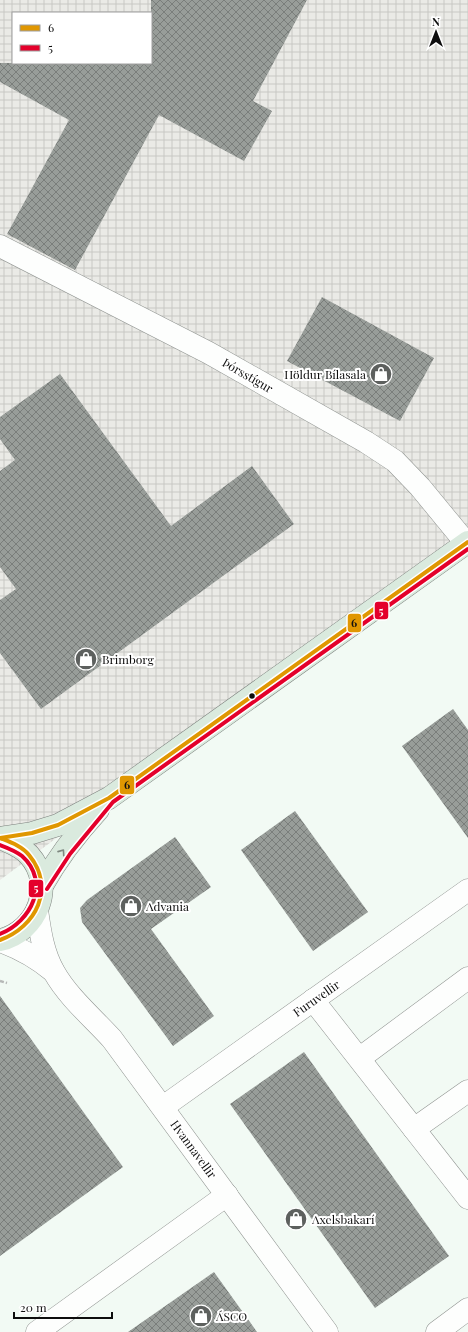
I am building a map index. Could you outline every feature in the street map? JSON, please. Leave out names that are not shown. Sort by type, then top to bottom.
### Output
[{"type":"main road","points":[[0,838],[32,833],[58,825],[109,798],[467,542]]},
{"type":"main road","points":[[42,886],[54,864],[70,841],[109,798]]},
{"type":"main road","points":[[0,838],[17,845],[30,856],[38,870],[42,886],[40,903],[34,918],[23,930],[0,941]]},
{"type":"street","name":"Þórsstígur","points":[[0,246],[209,353],[366,442],[395,461],[416,482],[467,542]]},
{"type":"street","name":"Furuvellir","points":[[163,1107],[468,890]]},
{"type":"street","name":"Hvannavellir","points":[[37,910],[40,933],[46,956],[54,972],[71,995],[112,1039],[327,1332]]},
{"type":"street","name":"Hvannavellir","points":[[0,941],[20,948],[40,960],[54,972]]},
{"type":"street","points":[[360,1058],[468,978]]},
{"type":"street","points":[[313,1000],[360,1058],[468,1198]]},
{"type":"street","points":[[414,1129],[468,1091]]},
{"type":"street","points":[[37,1332],[227,1195]]},
{"type":"street","points":[[437,1332],[468,1309]]},
{"type":"path","points":[[0,981],[7,983]]},
{"type":"shaded area","points":[[0,0],[468,0],[468,532],[0,880]]},
{"type":"building","points":[[151,0],[307,0],[253,101],[272,111],[244,161],[159,115],[75,270],[7,234],[69,120],[0,82],[0,63],[152,64]]},
{"type":"building","points":[[322,297],[434,358],[400,421],[287,361]]},
{"type":"building","points":[[60,374],[171,526],[252,466],[294,524],[41,709],[0,653],[0,600],[16,589],[0,567],[0,471],[15,460],[0,439],[0,417]]},
{"type":"building","points":[[453,709],[468,730],[468,838],[402,746]]},
{"type":"building","points":[[295,811],[368,912],[313,951],[241,850]]},
{"type":"building","points":[[175,837],[211,887],[151,929],[214,1016],[173,1046],[82,922],[80,908],[87,900]]},
{"type":"building","points":[[0,996],[123,1167],[0,1256]]},
{"type":"building","points":[[304,1052],[449,1256],[375,1308],[230,1104]]},
{"type":"building","points":[[214,1272],[257,1332],[128,1332]]},
{"type":"transit line","name":"6","points":[[0,838],[32,833],[58,825],[109,798],[468,542]]},
{"type":"transit line","name":"5","points":[[47,889],[70,854],[113,802],[468,549]]},
{"type":"transit line","name":"6","points":[[0,838],[19,847],[29,855],[37,868],[41,880],[41,893],[38,905],[32,916],[24,926],[13,934],[0,940]]},
{"type":"transit line","name":"5","points":[[0,845],[20,854],[31,866],[35,877],[36,889],[34,900],[21,920],[0,934]]},
{"type":"place","name":"Höldur Bílasala","points":[[381,374]]},
{"type":"place","name":"Brimborg","points":[[86,659]]},
{"type":"place","name":"Advania","points":[[131,906]]},
{"type":"place","name":"Axelsbakarí","points":[[296,1219]]},
{"type":"place","name":"ÁSCO","points":[[201,1316]]}]
